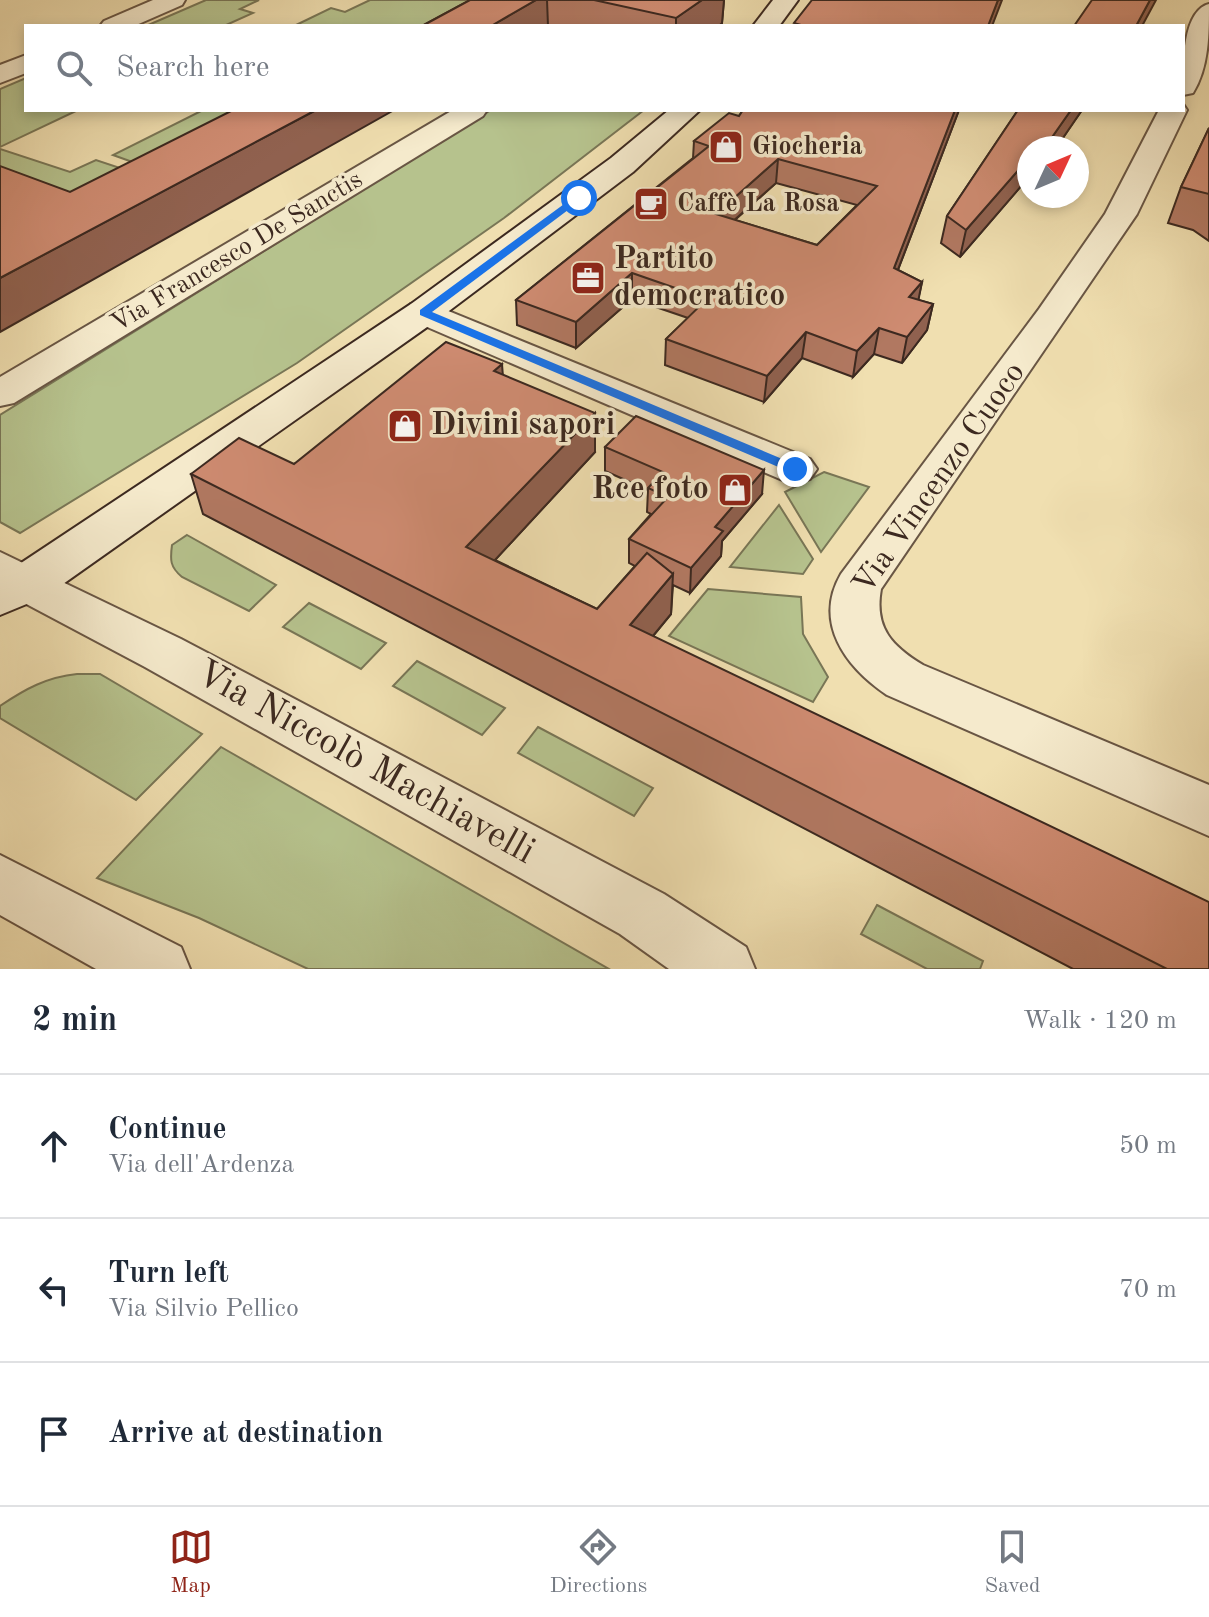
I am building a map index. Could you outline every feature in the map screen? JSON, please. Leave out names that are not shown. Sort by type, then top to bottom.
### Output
[{"type":"street","points":[[118,24],[173,0]]},
{"type":"street","points":[[768,24],[786,0]]},
{"type":"street","points":[[1185,81],[1209,11]]},
{"type":"street","points":[[0,75],[24,64]]},
{"type":"street","name":"Via Francesco De Sanctis","points":[[0,394],[470,112]]},
{"type":"street","points":[[10,583],[424,312],[611,173],[684,112]]},
{"type":"street","name":"Via Vincenzo Cuoco","points":[[1172,112],[1121,214],[1052,317],[858,586],[852,612],[860,641],[881,666],[905,680],[1209,811]]},
{"type":"street","points":[[424,312],[795,469]]},
{"type":"street","name":"Via Niccolò Machiavelli","points":[[10,583],[163,653],[642,914],[723,969]]},
{"type":"street","points":[[0,883],[158,969]]},
{"type":"green space","points":[[206,0],[259,0],[240,9],[253,13],[228,24],[151,24]]},
{"type":"green space","points":[[370,0],[522,0],[480,24],[298,24],[331,8],[345,12]]},
{"type":"green space","points":[[24,79],[24,112],[74,112],[0,147],[0,89]]},
{"type":"green space","points":[[199,112],[292,112],[174,177],[113,155]]},
{"type":"green space","points":[[488,112],[641,112],[504,218],[297,363],[20,533],[0,522],[0,415]]},
{"type":"green space","points":[[0,149],[70,172],[96,160],[150,178],[0,261]]},
{"type":"green space","points":[[824,472],[869,487],[821,552],[785,492]]},
{"type":"green space","points":[[779,505],[813,559],[803,574],[730,567]]},
{"type":"green space","points":[[187,535],[276,585],[249,611],[182,577],[173,566],[171,550],[172,545]]},
{"type":"green space","points":[[708,589],[801,597],[803,634],[828,677],[813,702],[669,636]]},
{"type":"green space","points":[[309,603],[386,643],[361,669],[283,627]]},
{"type":"green space","points":[[417,661],[505,708],[482,735],[393,686]]},
{"type":"green space","points":[[77,674],[100,674],[202,734],[136,800],[0,718],[0,706],[18,694],[46,681]]},
{"type":"green space","points":[[538,727],[653,788],[634,816],[518,753]]},
{"type":"green space","points":[[221,747],[609,969],[308,969],[199,918],[97,878]]},
{"type":"green space","points":[[877,905],[983,961],[980,969],[927,969],[861,934]]},
{"type":"building","points":[[470,0],[536,0],[494,24],[426,24]]},
{"type":"building","points":[[594,0],[702,0],[676,18]]},
{"type":"building","points":[[812,0],[998,0],[989,24],[794,23]]},
{"type":"building","points":[[1092,0],[1150,0],[1137,24],[1075,24]]},
{"type":"building","points":[[229,112],[312,112],[0,278],[0,166],[70,192]]},
{"type":"building","points":[[742,112],[954,112],[894,268],[922,282],[909,297],[933,304],[907,337],[879,328],[857,351],[806,332],[767,376],[666,339],[707,299],[632,273],[576,322],[516,300],[709,146],[694,141],[729,113],[739,116]],"holes":[[[778,159],[877,186],[817,245],[716,214]]]},
{"type":"building","points":[[1017,112],[1070,112],[1053,136],[1017,136],[1017,172],[966,230],[947,216]]},
{"type":"building","points":[[1209,128],[1209,194],[1181,187]]},
{"type":"building","points":[[446,342],[502,364],[494,371],[595,413],[466,547],[597,609],[647,553],[673,574],[630,625],[1209,902],[1209,969],[1167,969],[191,474],[239,438],[294,464]]},
{"type":"building","points":[[636,416],[764,470],[715,527],[723,531],[691,568],[629,539],[668,497],[648,488],[663,472],[605,447]]},
{"type":"place","name":"Giocheria","points":[[726,147]]},
{"type":"place","name":"Caffè La Rosa","points":[[651,204]]},
{"type":"place","name":"Partito democratico","points":[[588,278]]},
{"type":"place","name":"Divini sapori","points":[[405,426]]},
{"type":"place","name":"Rce foto","points":[[735,490]]},
{"type":"route","points":[[579,198],[424,312],[795,469]]}]
